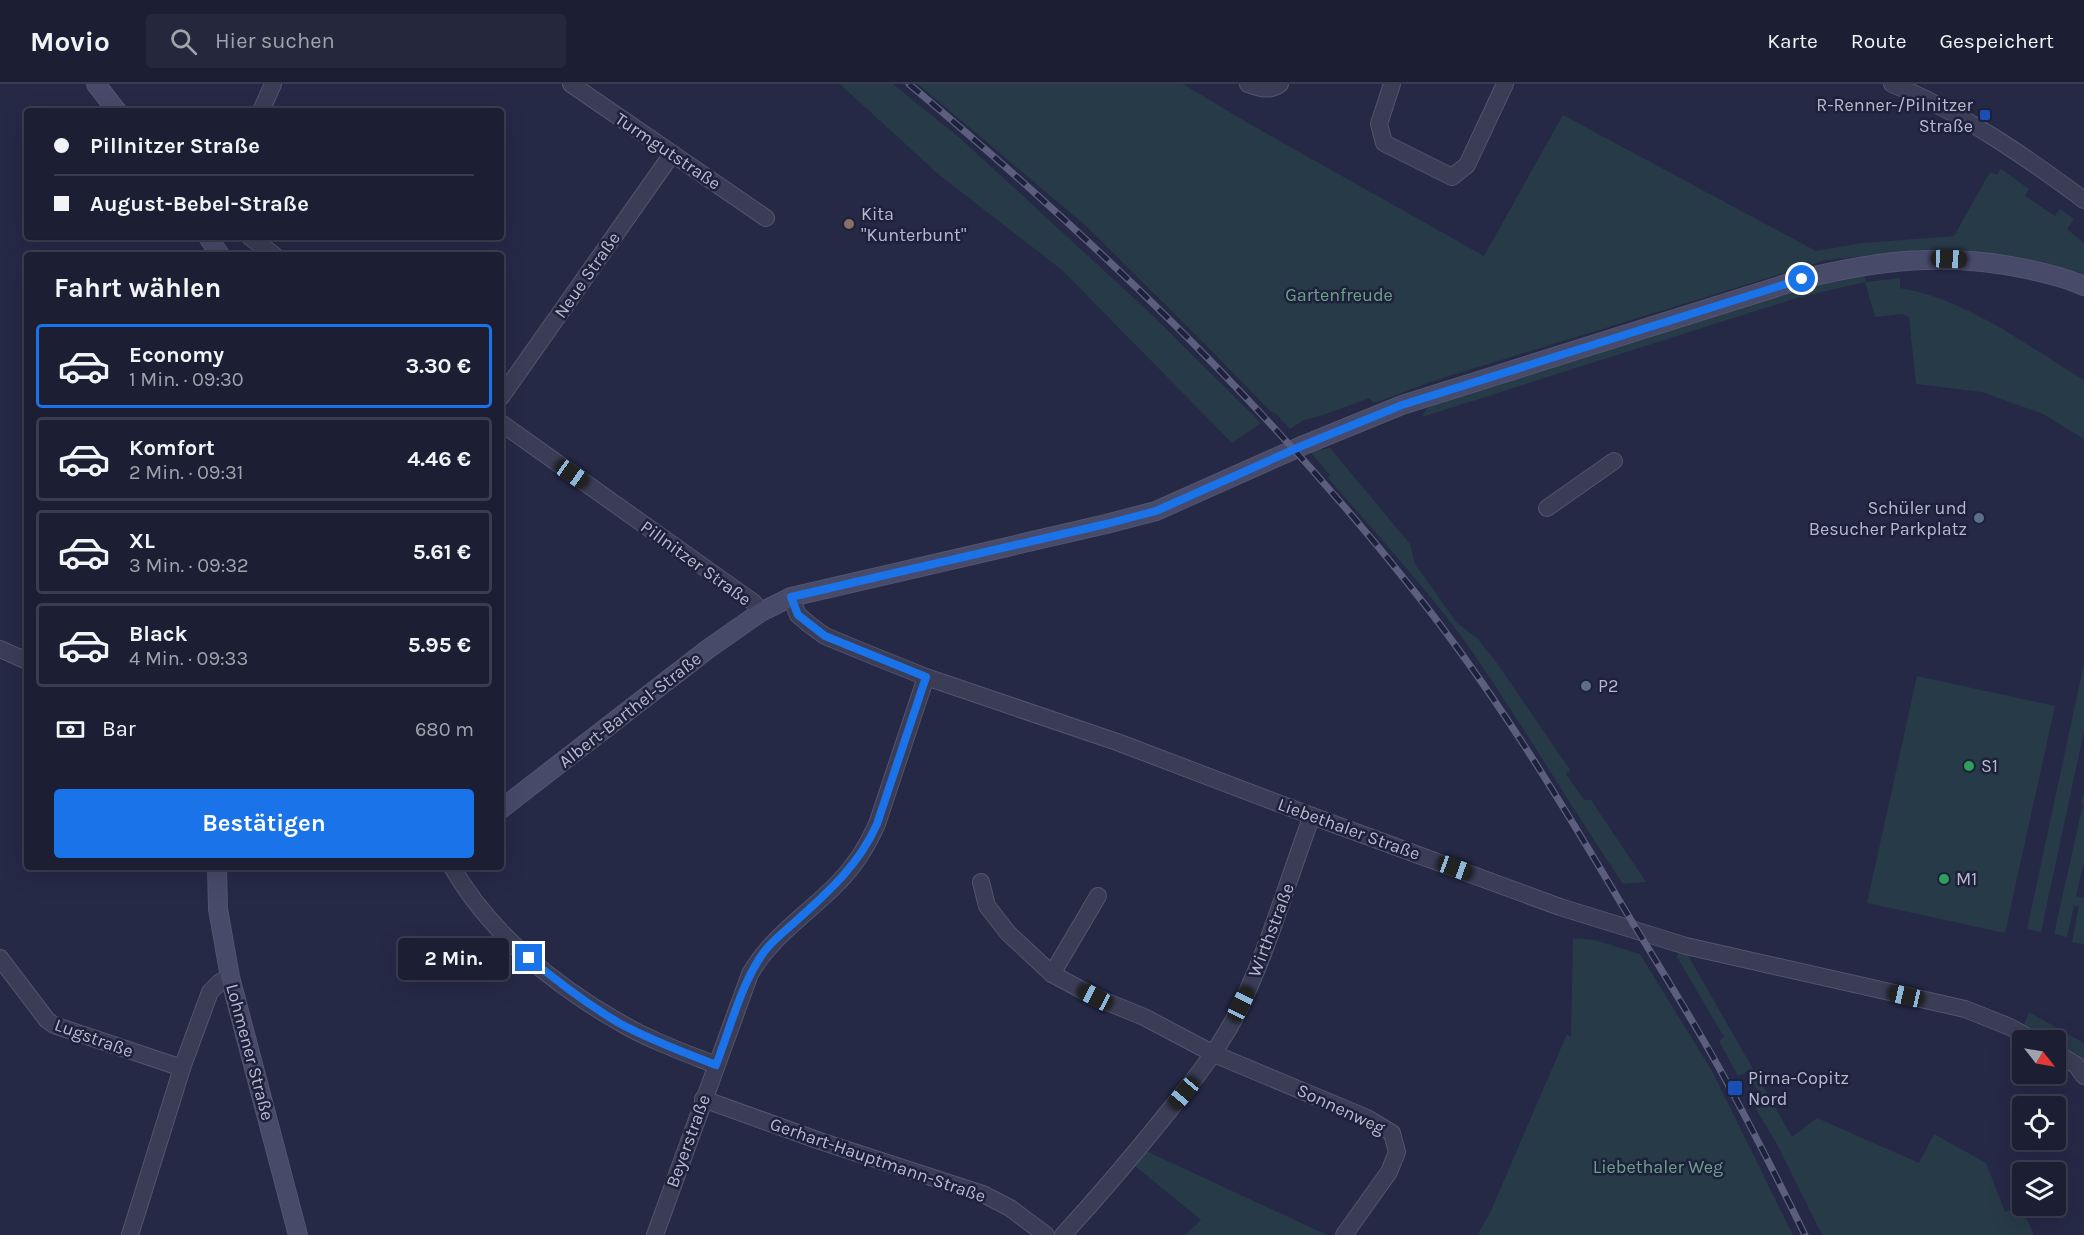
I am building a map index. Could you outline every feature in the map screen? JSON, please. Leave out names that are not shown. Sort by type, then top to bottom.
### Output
[{"type":"street","points":[[96,84],[115,108]]},
{"type":"street","points":[[262,108],[273,84]]},
{"type":"street","name":"Turmgutstraße","points":[[571,84],[766,218]]},
{"type":"street","points":[[1248,84],[1263,90],[1275,88],[1280,84]]},
{"type":"street","points":[[1392,84],[1379,124],[1384,143],[1452,177],[1467,165],[1505,84]]},
{"type":"street","points":[[1892,84],[1951,113],[1998,141],[2084,200]]},
{"type":"street","name":"Neue Straße","points":[[504,393],[672,154]]},
{"type":"street","points":[[254,240],[270,252]]},
{"type":"street","name":"Pillnitzer Straße","points":[[504,425],[753,602],[761,612],[791,597],[1156,511],[1304,445],[1402,405],[1779,286],[1851,267],[1905,260],[1964,260],[2009,265],[2084,286]]},
{"type":"street","points":[[1547,508],[1614,461]]},
{"type":"street","name":"Liebethaler Straße","points":[[791,597],[798,615],[825,636],[926,677],[1117,742],[1312,816],[1597,919],[1686,946],[1965,1009],[2015,1030]]},
{"type":"street","name":"Albert-Barthel-Straße","points":[[504,807],[761,612]]},
{"type":"street","points":[[0,649],[24,660]]},
{"type":"street","name":"Beyerstraße","points":[[655,1235],[750,974],[758,959],[769,946],[836,885],[856,863],[869,842],[926,677]]},
{"type":"street","name":"Wirthstraße","points":[[1063,1235],[1120,1172],[1214,1054],[1249,987],[1312,816]]},
{"type":"street","name":"Lohmener Straße","points":[[216,870],[218,909],[230,977],[298,1235]]},
{"type":"street","points":[[454,870],[460,882],[512,943],[547,973],[620,1023],[665,1045],[716,1065]]},
{"type":"street","points":[[981,882],[987,906],[1008,933],[1052,974],[1095,997],[1144,1017],[1214,1054]]},
{"type":"street","points":[[1052,974],[1098,896]]},
{"type":"street","name":"Lugstraße","points":[[0,958],[39,1012],[54,1025],[182,1068]]},
{"type":"street","points":[[130,1235],[182,1068],[210,992],[220,982],[230,977]]},
{"type":"street","name":"Sonnenweg","points":[[1214,1054],[1367,1118],[1392,1133],[1397,1152],[1389,1172],[1344,1235]]},
{"type":"street","points":[[2066,1059],[2076,1065],[2084,1076]]},
{"type":"street","name":"Gerhart-Hauptmann-Straße","points":[[703,1099],[820,1141],[983,1194],[1010,1208],[1046,1235]]},
{"type":"green space","points":[[840,84],[893,84],[960,138],[1150,313],[1261,423],[1232,443],[1062,270],[938,174]]},
{"type":"green space","name":"Gartenfreude","points":[[918,84],[1183,84],[1484,256],[1563,115],[1816,251],[1863,243],[1954,236],[1990,172],[1997,175],[2001,169],[2029,189],[2025,196],[2055,216],[2060,209],[2074,219],[2067,229],[2084,243],[2084,277],[2013,257],[1932,249],[1826,260],[1433,381],[1377,402],[1372,402],[1369,398],[1304,420],[1290,429],[1086,226]]},
{"type":"green space","points":[[1864,275],[1866,282],[1900,278],[1900,288],[1949,302],[1972,313],[2018,338],[2084,380],[2084,439],[2043,414],[1982,392],[1916,384],[1909,317],[1903,314],[1875,317],[1865,282],[1800,297],[1422,417],[1431,405],[1797,287],[1840,277]]},
{"type":"green space","points":[[1330,448],[1410,544],[1415,564],[1457,623],[1478,639],[1497,663],[1570,770],[1566,774],[1584,800],[1591,800],[1646,882],[1623,884],[1471,650],[1420,584],[1328,478],[1330,475],[1310,452]]},
{"type":"green space","points":[[2084,663],[2084,731],[2041,932],[2027,929]]},
{"type":"green space","name":"S1","points":[[1917,676],[2055,706],[2005,933],[1867,903]]},
{"type":"green space","points":[[2084,791],[2084,862],[2076,896],[2084,898],[2084,944],[2072,942],[2079,906],[2074,906],[2067,937],[2054,934]]},
{"type":"green space","name":"Liebethaler Weg","points":[[1573,938],[1595,940],[1640,954],[1712,1071],[1793,1235],[1477,1235],[1489,1215],[1567,1034],[1571,1037]]},
{"type":"green space","points":[[1679,950],[1686,952],[1792,1137],[1817,1118],[1919,1163],[1934,1134],[1986,1163],[2005,1212],[2012,1209],[2012,1216],[2025,1216],[2034,1235],[1822,1235],[1779,1148],[1749,1097],[1758,1092],[1747,1072],[1738,1076],[1719,1041],[1724,1037],[1677,957]]},
{"type":"green space","points":[[2029,1012],[2061,1030],[2028,1030],[2023,1028]]},
{"type":"green space","points":[[2066,1033],[2084,1043],[2084,1060],[2066,1048]]},
{"type":"green space","points":[[1146,1151],[1327,1235],[1185,1235],[1201,1220],[1135,1166]]},
{"type":"railway","points":[[909,84],[1045,202],[1175,325],[1298,454],[1443,628],[1498,705],[1574,824],[1705,1043],[1805,1235]]},
{"type":"place","name":"R-Renner-/Pilnitzer Straße","points":[[1985,115]]},
{"type":"place","name":"Kita \"Kunterbunt\"","points":[[849,224]]},
{"type":"place","name":"Schüler und Besucher Parkplatz","points":[[1979,518]]},
{"type":"place","name":"P2","points":[[1586,686]]},
{"type":"place","name":"S1","points":[[1969,766]]},
{"type":"place","name":"M1","points":[[1944,879]]},
{"type":"place","name":"Pirna-Copitz Nord","points":[[1735,1088]]},
{"type":"route","points":[[529,958],[585,1001],[620,1023],[665,1045],[716,1065],[750,974],[758,959],[769,946],[836,885],[856,863],[869,842],[926,677],[825,636],[798,615],[791,597],[1156,511],[1304,445],[1402,405],[1802,279]]}]
